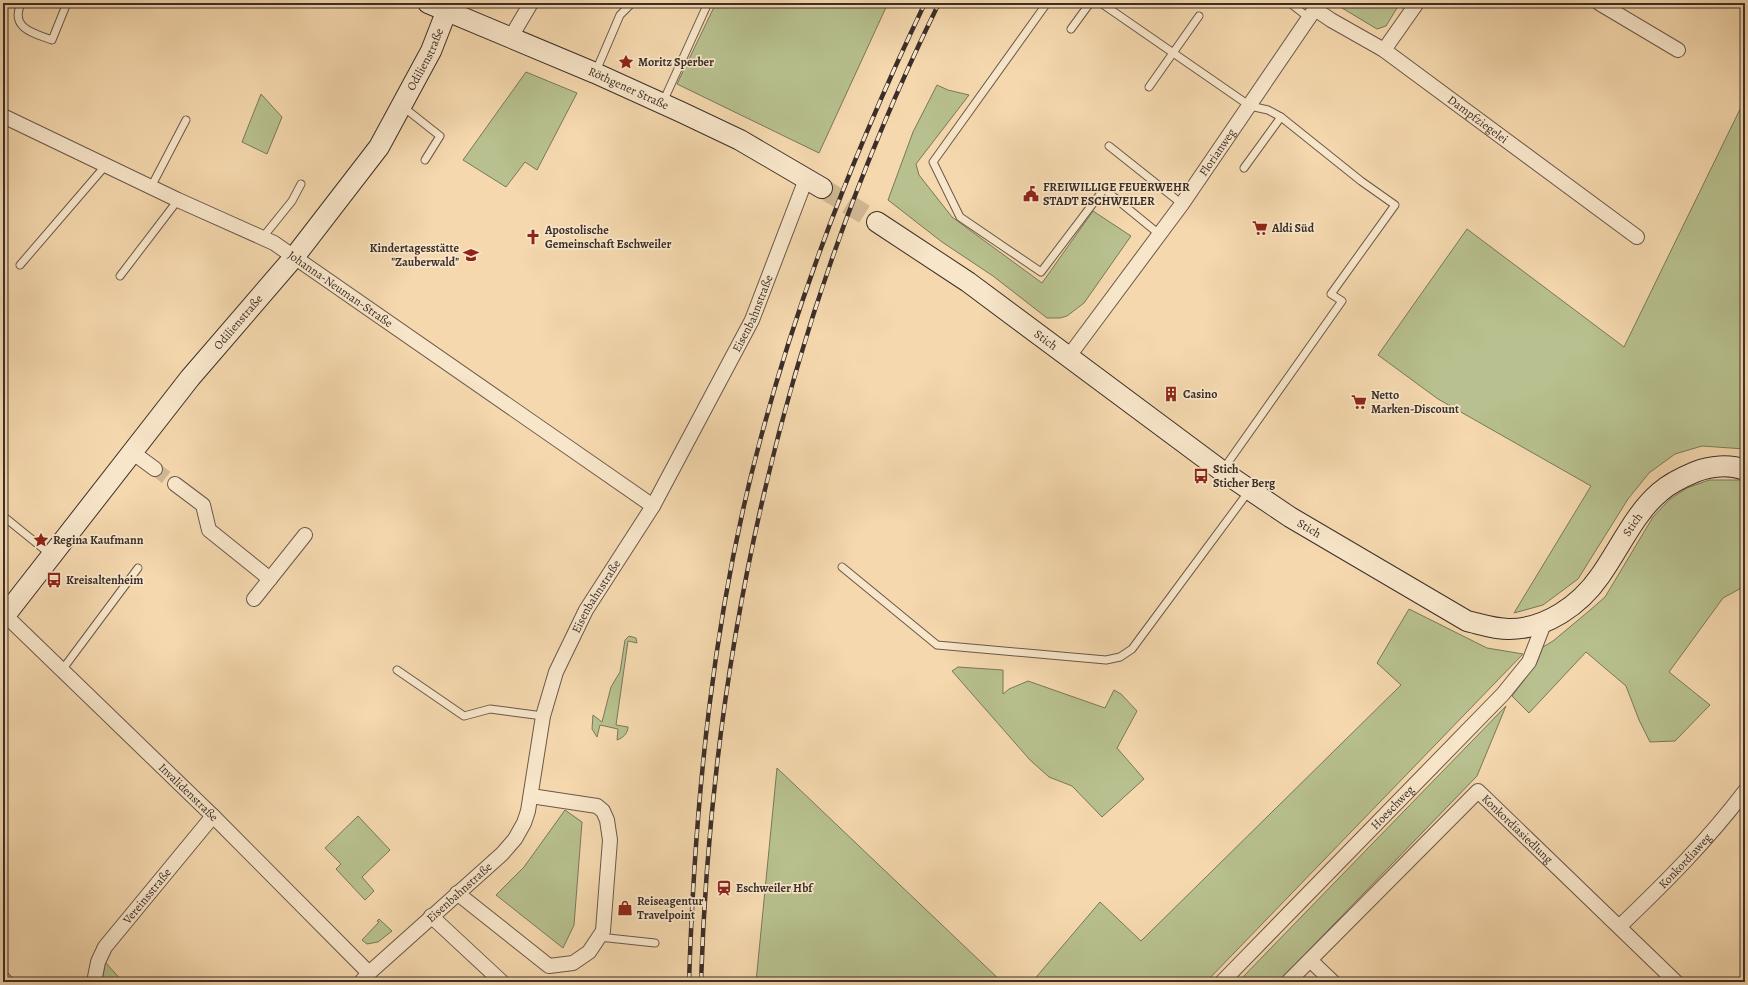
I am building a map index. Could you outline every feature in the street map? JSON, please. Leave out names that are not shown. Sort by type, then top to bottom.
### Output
[{"type":"main road","name":"Röthgener Straße","points":[[428,3],[595,73],[740,140],[814,184]]},
{"type":"main road","name":"Odilienstraße","points":[[4,617],[190,378],[295,256],[379,147],[431,51],[447,10]]},
{"type":"main road","name":"Stich","points":[[877,222],[968,282],[1222,471],[1290,517],[1467,620],[1486,626],[1509,629],[1546,621],[1576,603],[1590,590],[1622,540],[1660,491],[1704,468],[1722,466],[1745,470]]},
{"type":"street","points":[[511,37],[531,3]]},
{"type":"street","points":[[1384,50],[1417,3]]},
{"type":"street","points":[[1599,3],[1678,50]]},
{"type":"street","name":"Florianweg","points":[[1069,356],[1182,204],[1315,10]]},
{"type":"street","name":"Dampfziegelei","points":[[1315,10],[1384,50],[1637,237]]},
{"type":"street","name":"Johanna-Neuman-Straße","points":[[3,116],[178,200],[263,237],[295,256],[653,506]]},
{"type":"street","name":"Eisenbahnstraße","points":[[365,977],[431,916],[502,854],[515,839],[524,823],[531,796],[544,716],[556,672],[586,610],[653,506],[752,320],[814,184]]},
{"type":"street","points":[[132,452],[155,469]]},
{"type":"street","points":[[175,484],[203,506],[209,530],[267,576]]},
{"type":"street","points":[[254,599],[267,576],[305,534]]},
{"type":"street","name":"Invalidenstraße","points":[[4,617],[62,670],[213,816],[365,977]]},
{"type":"street","name":"Hoeschweg","points":[[1222,982],[1503,694],[1529,662],[1546,621]]},
{"type":"street","name":"Konkordiasiedlung","points":[[1288,982],[1478,791],[1620,926],[1676,982]]},
{"type":"street","name":"Konkordiaweg","points":[[1620,926],[1680,868],[1720,824],[1745,791]]},
{"type":"street","points":[[457,893],[549,966],[573,963],[589,952],[600,938],[603,932],[610,840],[607,820],[603,811],[597,806],[531,796]]},
{"type":"street","name":"Vereinsstraße","points":[[94,982],[98,962],[105,946],[213,816]]},
{"type":"street","points":[[431,916],[502,982]]},
{"type":"street","points":[[1310,960],[1333,982]]},
{"type":"street","points":[[3,979],[6,982]]},
{"type":"lane","points":[[20,6],[18,19],[24,29],[52,40],[67,3]]},
{"type":"lane","points":[[595,73],[620,14],[632,3]]},
{"type":"lane","points":[[662,104],[708,3]]},
{"type":"lane","points":[[1047,3],[932,162],[960,217],[1041,272],[1104,189],[1159,234]]},
{"type":"lane","points":[[1071,29],[1090,3]]},
{"type":"lane","points":[[1101,3],[1174,52],[1250,106],[1268,110],[1281,117],[1361,181],[1395,205],[1331,294],[1342,301],[1271,404],[1222,471]]},
{"type":"lane","points":[[1290,3],[1315,10]]},
{"type":"lane","points":[[1149,87],[1199,16]]},
{"type":"lane","points":[[402,106],[440,136],[425,160]]},
{"type":"lane","points":[[1244,168],[1281,117]]},
{"type":"lane","points":[[152,187],[186,120]]},
{"type":"lane","points":[[1109,146],[1182,204]]},
{"type":"lane","points":[[20,265],[106,165]]},
{"type":"lane","points":[[263,237],[292,201],[301,184]]},
{"type":"lane","points":[[120,276],[178,200]]},
{"type":"lane","points":[[842,567],[937,645],[1106,660],[1120,657],[1132,649],[1250,490]]},
{"type":"lane","points":[[3,516],[52,556]]},
{"type":"lane","points":[[62,670],[138,568]]},
{"type":"lane","points":[[397,670],[464,716],[490,709],[544,716]]},
{"type":"lane","points":[[600,938],[655,943]]},
{"type":"green space","points":[[716,3],[888,3],[819,153],[677,84]]},
{"type":"green space","points":[[1342,3],[1400,3],[1386,26],[1377,29],[1342,8]]},
{"type":"green space","points":[[526,72],[577,93],[537,170],[525,162],[506,187],[463,160]]},
{"type":"green space","points":[[937,85],[948,90],[969,95],[916,164],[919,175],[952,217],[1042,283],[1093,211],[1131,236],[1084,303],[1067,316],[1060,318],[1047,318],[993,276],[942,242],[888,200],[913,132]]},
{"type":"green space","points":[[261,94],[282,117],[267,154],[242,142]]},
{"type":"green space","points":[[1745,99],[1745,449],[1702,446],[1675,454],[1649,473],[1628,499],[1578,579],[1543,605],[1514,613],[1591,486],[1438,399],[1378,355],[1467,229],[1624,347]]},
{"type":"green space","points":[[1709,480],[1740,480],[1745,482],[1745,586],[1723,598],[1669,672],[1710,705],[1675,741],[1650,742],[1639,720],[1626,686],[1586,652],[1529,713],[1512,696],[1536,664],[1543,647],[1553,641],[1605,597],[1653,517],[1670,499],[1687,488]]},
{"type":"green space","points":[[1409,609],[1487,648],[1523,654],[1206,982],[1032,982],[1100,902],[1141,941],[1401,685],[1377,663]]},
{"type":"green space","points":[[629,636],[636,638],[637,643],[628,641],[616,725],[628,727],[627,731],[623,737],[617,740],[618,729],[600,725],[597,737],[592,729],[593,715],[602,722],[611,687],[620,672],[625,640]]},
{"type":"green space","points":[[958,667],[1003,670],[1003,694],[1009,689],[1028,681],[1105,708],[1114,690],[1121,694],[1137,711],[1117,748],[1144,779],[1102,817],[1072,786],[1049,777],[1030,760],[952,671]]},
{"type":"green space","points":[[1506,706],[1477,776],[1278,982],[1238,982]]},
{"type":"green space","points":[[777,768],[1002,982],[756,982]]},
{"type":"green space","points":[[565,810],[582,822],[574,925],[563,948],[496,895],[524,867]]},
{"type":"green space","points":[[358,816],[390,850],[362,877],[374,891],[365,900],[336,869],[341,864],[325,848]]},
{"type":"green space","points":[[379,919],[392,931],[378,942],[367,944],[362,940],[379,922],[377,921]]},
{"type":"green space","points":[[105,962],[123,982],[102,982]]},
{"type":"tunnel","points":[[822,188],[877,222]]},
{"type":"tunnel","points":[[155,469],[175,484]]},
{"type":"railway","points":[[689,982],[696,845],[709,707],[730,571],[744,504],[777,381],[813,271],[854,162],[900,56],[925,3]]},
{"type":"railway","points":[[701,982],[708,855],[722,728],[741,603],[768,480],[800,358],[840,238],[886,119],[939,3]]},
{"type":"place","name":"Moritz Sperber","points":[[626,62]]},
{"type":"place","name":"FREIWILLIGE FEUERWEHR STADT ESCHWEILER","points":[[1031,194]]},
{"type":"place","name":"Aldi Süd","points":[[1260,228]]},
{"type":"place","name":"Apostolische Gemeinschaft Eschweiler","points":[[533,237]]},
{"type":"place","name":"Kindertagesstätte \"Zauberwald\"","points":[[471,255]]},
{"type":"place","name":"Casino","points":[[1171,394]]},
{"type":"place","name":"Netto Marken-Discount","points":[[1359,402]]},
{"type":"place","name":"Stich Sticher Berg","points":[[1201,476]]},
{"type":"place","name":"Regina Kaufmann","points":[[41,540]]},
{"type":"place","name":"Kreisaltenheim","points":[[54,580]]},
{"type":"place","name":"Eschweiler Hbf","points":[[724,888]]},
{"type":"place","name":"Reiseagentur Travelpoint","points":[[625,908]]}]
